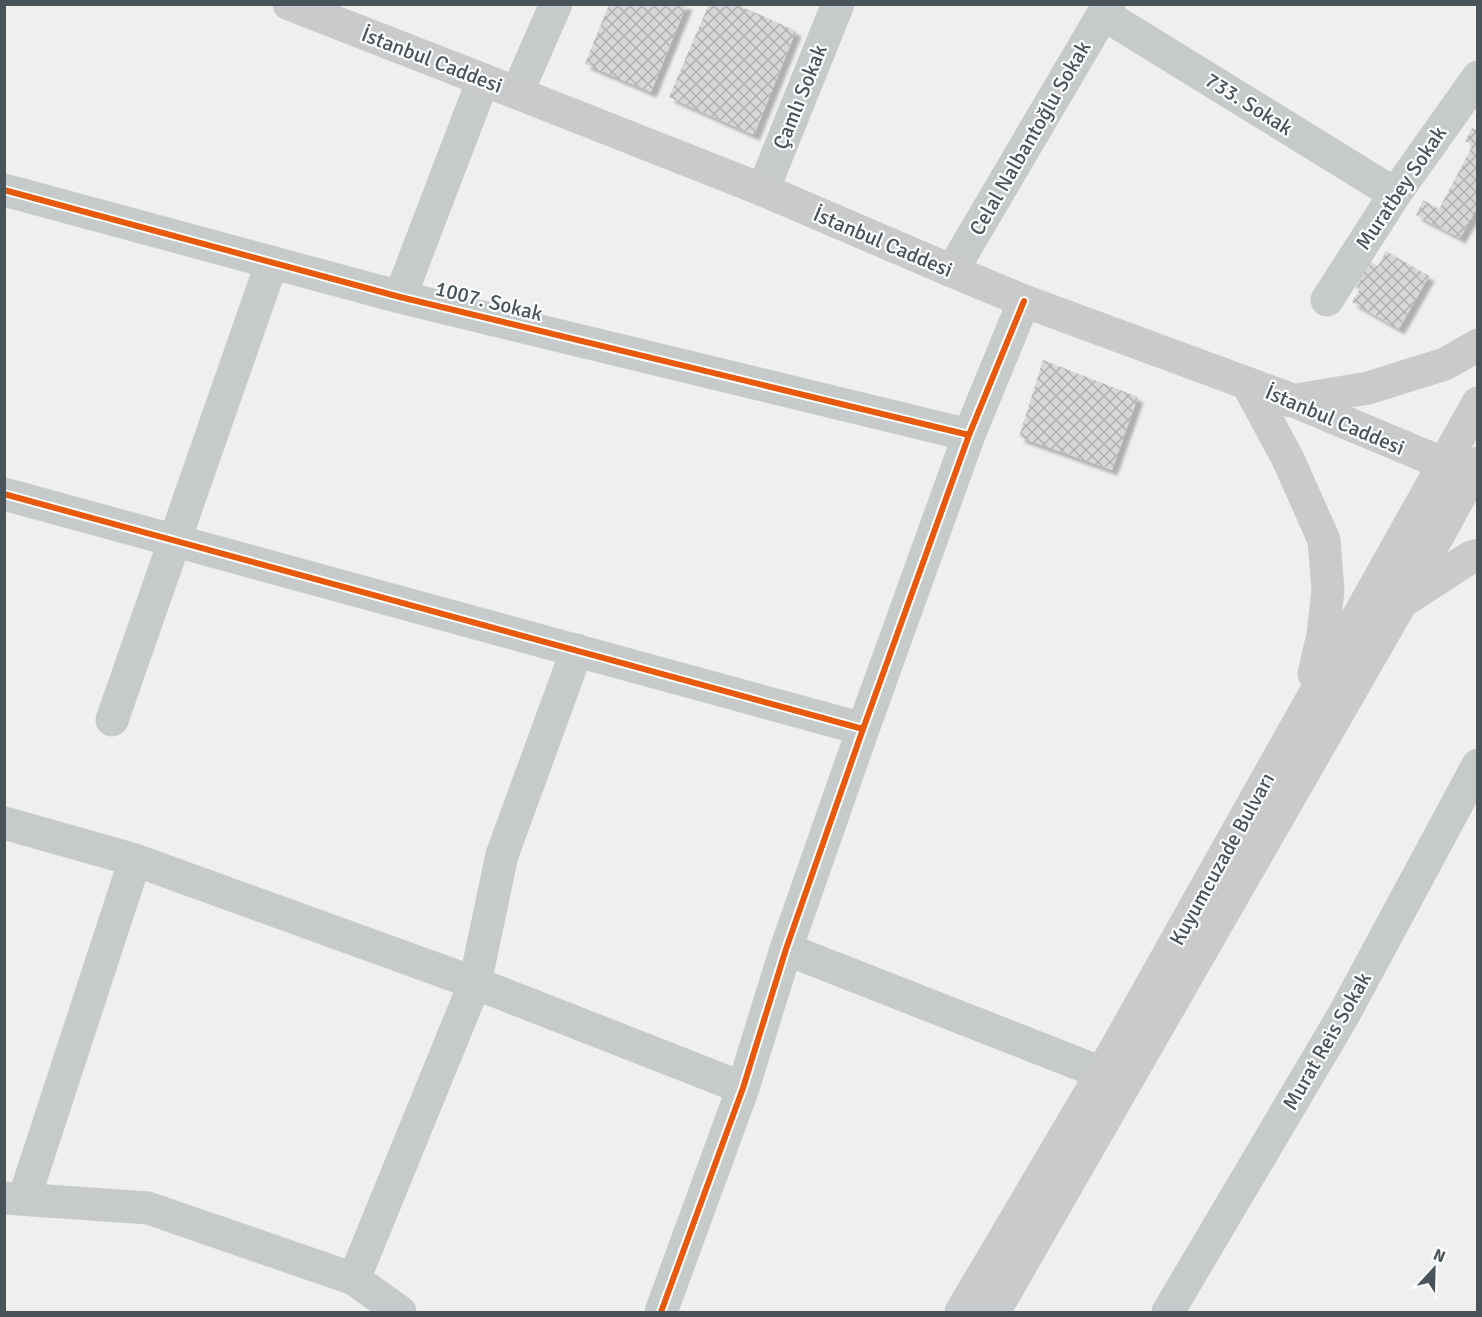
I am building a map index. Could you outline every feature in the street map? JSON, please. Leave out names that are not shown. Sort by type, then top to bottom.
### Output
[{"type":"main road","name":"İstanbul Caddesi","points":[[289,4],[762,190],[1024,301],[1247,383],[1467,470]]},
{"type":"main road","points":[[1291,400],[1368,388],[1445,364],[1478,345]]},
{"type":"main road","points":[[1247,383],[1288,459],[1324,540],[1329,590],[1323,635],[1305,710]]},
{"type":"main road","name":"Kuyumcuzade Bulvarı","points":[[994,1312],[1401,603],[1467,470],[1478,403]]},
{"type":"main road","name":"Kuyumcuzade Bulvarı","points":[[961,1312],[1102,1073],[1305,710],[1467,470]]},
{"type":"main road","points":[[1401,603],[1471,557],[1478,555]]},
{"type":"street","points":[[517,93],[556,4]]},
{"type":"street","name":"Çamlı Sokak","points":[[762,190],[838,4]]},
{"type":"street","name":"733. Sokak","points":[[1106,9],[1395,194]]},
{"type":"street","name":"Celal Nalbantoğlu Sokak","points":[[952,271],[1106,9]]},
{"type":"street","name":"Muratbey Sokak","points":[[1327,300],[1395,194],[1478,77]]},
{"type":"street","points":[[400,297],[483,80]]},
{"type":"street","name":"1007. Sokak","points":[[4,190],[400,297],[969,435]]},
{"type":"street","points":[[112,720],[272,262]]},
{"type":"street","points":[[661,1312],[743,1088],[786,949],[863,729],[969,435],[1024,301]]},
{"type":"street","points":[[4,494],[863,729]]},
{"type":"street","points":[[354,1279],[475,983],[502,855],[577,650]]},
{"type":"street","name":"Murat Reis Sokak","points":[[1168,1312],[1343,1016],[1478,765]]},
{"type":"street","points":[[4,823],[135,860],[475,983],[743,1088]]},
{"type":"street","points":[[135,860],[14,1198],[148,1208],[354,1279],[400,1312]]},
{"type":"street","points":[[786,949],[1102,1073]]},
{"type":"building","points":[[609,4],[687,4],[651,92],[585,64]]},
{"type":"building","points":[[709,4],[736,4],[796,31],[754,135],[669,97]]},
{"type":"building","points":[[1472,128],[1478,131],[1478,206],[1460,238],[1416,215],[1423,200],[1439,209],[1473,145],[1465,141]]},
{"type":"building","points":[[1386,251],[1429,276],[1399,329],[1352,302],[1361,287],[1350,281],[1363,258],[1378,266]]},
{"type":"building","points":[[1043,360],[1138,397],[1112,470],[1019,437]]},
{"type":"cycle path","points":[[4,190],[400,297],[969,435]]},
{"type":"cycle path","points":[[661,1312],[743,1088],[786,949],[863,729],[969,435],[1024,301]]},
{"type":"cycle path","points":[[4,494],[863,729]]}]
